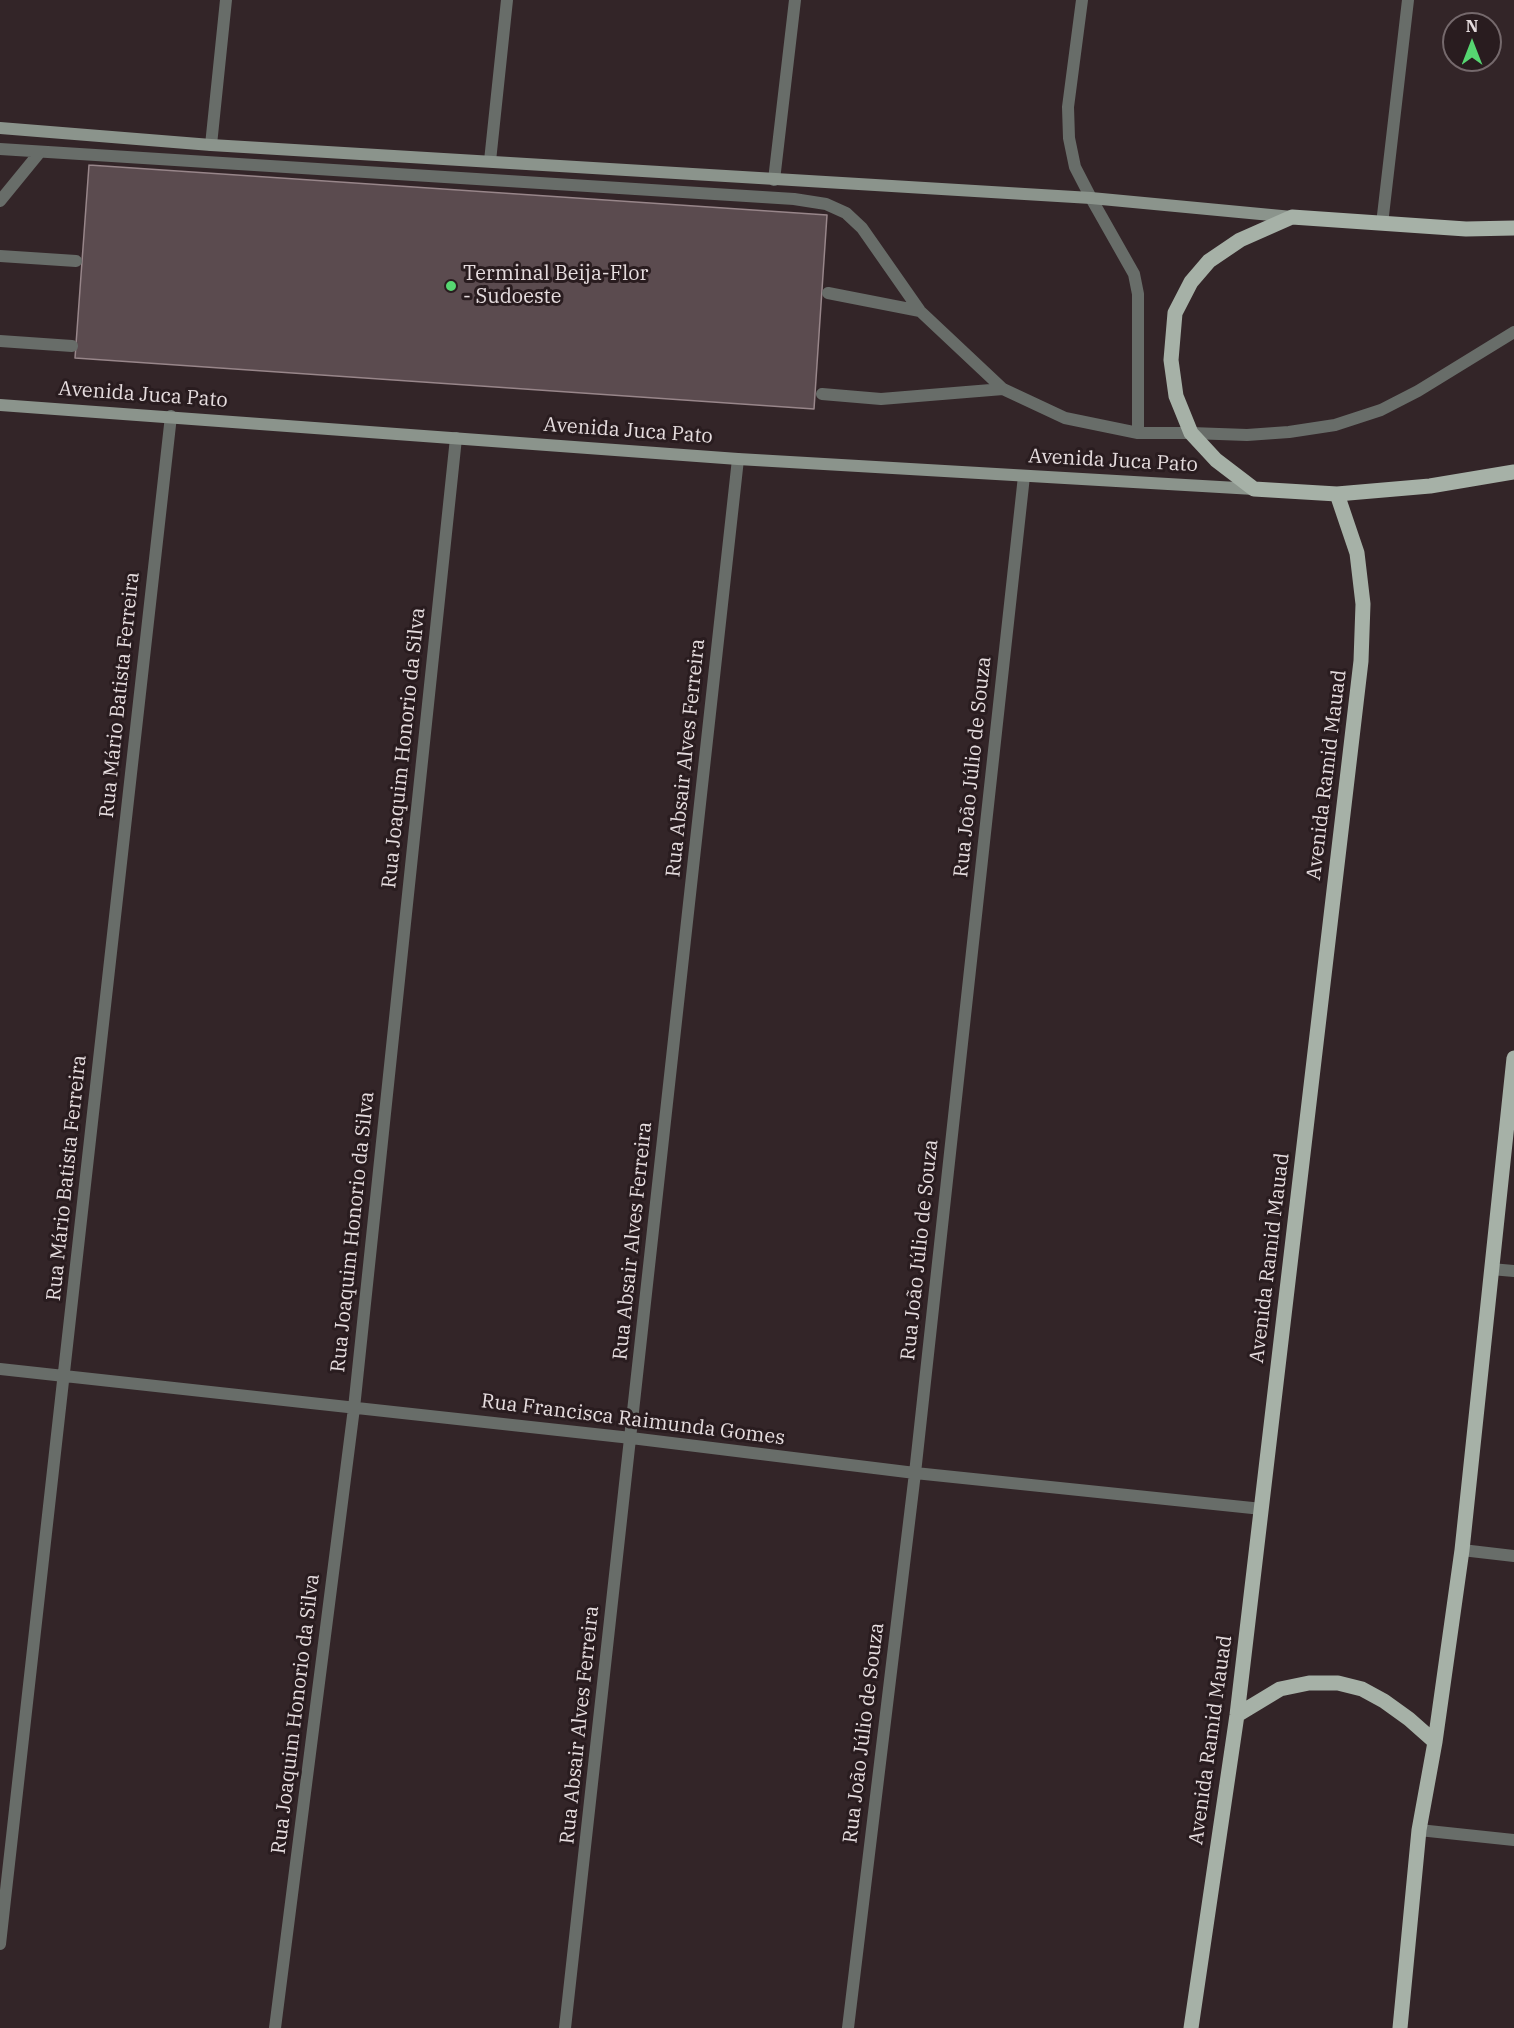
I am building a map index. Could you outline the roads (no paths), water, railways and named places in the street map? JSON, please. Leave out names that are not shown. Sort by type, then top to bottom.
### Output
[{"type":"main road","points":[[1514,228],[1466,229],[1292,217],[1240,240],[1209,261],[1191,282],[1174,313],[1171,360],[1176,396],[1191,433],[1216,460],[1254,489],[1337,494],[1430,486],[1514,472]]},
{"type":"main road","name":"Avenida Ramid Mauad","points":[[1191,2028],[1237,1715],[1361,661],[1363,604],[1357,553],[1337,494]]},
{"type":"main road","points":[[1400,2028],[1419,1830],[1435,1742],[1462,1550],[1514,1059]]},
{"type":"main road","points":[[1237,1715],[1280,1689],[1309,1683],[1338,1683],[1362,1689],[1384,1701],[1435,1742]]},
{"type":"street","points":[[211,144],[226,0]]},
{"type":"street","points":[[490,161],[507,0]]},
{"type":"street","points":[[774,180],[795,0]]},
{"type":"street","points":[[1082,0],[1068,107],[1069,138],[1075,167],[1127,258],[1136,284],[1138,294],[1138,433]]},
{"type":"street","points":[[1382,224],[1408,0]]},
{"type":"street","points":[[0,128],[211,144],[1091,198],[1292,217]]},
{"type":"street","points":[[0,149],[794,199],[825,204],[846,213],[862,228],[920,311],[1003,389],[1065,418],[1138,433],[1247,435],[1289,432],[1344,422],[1381,410],[1418,391],[1514,332]]},
{"type":"street","points":[[0,201],[40,152]]},
{"type":"street","points":[[0,256],[76,261]]},
{"type":"street","points":[[828,293],[920,311]]},
{"type":"street","points":[[0,341],[72,346]]},
{"type":"street","points":[[822,394],[881,399],[1003,389]]},
{"type":"street","name":"Avenida Juca Pato","points":[[0,405],[738,459],[1254,489]]},
{"type":"street","name":"Rua Mário Batista Ferreira","points":[[0,1944],[171,416]]},
{"type":"street","name":"Rua Joaquim Honorio da Silva","points":[[275,2028],[354,1408],[456,438]]},
{"type":"street","name":"Rua Absair Alves Ferreira","points":[[565,2028],[738,459]]},
{"type":"street","name":"Rua João Júlio de Souza","points":[[848,2028],[915,1473],[1024,476]]},
{"type":"street","points":[[1491,1269],[1514,1271]]},
{"type":"street","name":"Rua Francisca Raimunda Gomes","points":[[0,1369],[631,1438],[915,1473],[1262,1509]]},
{"type":"street","points":[[1462,1550],[1514,1556]]},
{"type":"street","points":[[1419,1830],[1514,1840]]},
{"type":"place","name":"Terminal Beija-Flor - Sudoeste","points":[[451,286]]}]
